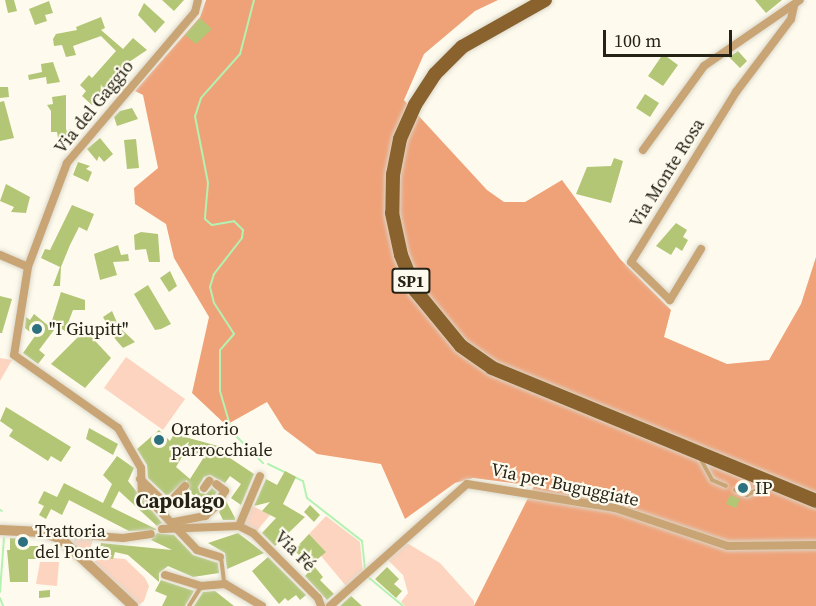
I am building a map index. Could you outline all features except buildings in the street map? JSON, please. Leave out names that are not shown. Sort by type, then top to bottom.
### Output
[{"type":"main road","name":"SP1","points":[[545,0],[462,47],[435,74],[415,105],[400,139],[393,174],[392,213],[401,255],[415,290],[436,320],[461,346],[492,368],[816,501]]},
{"type":"street","name":"Via del Gaggio","points":[[141,475],[118,428],[14,355],[28,267],[68,161],[195,12],[198,0]]},
{"type":"street","name":"Via Monte Rosa","points":[[643,150],[704,66],[797,3]]},
{"type":"street","name":"Via Monte Rosa","points":[[701,249],[670,300],[631,262],[736,92],[791,19],[797,3]]},
{"type":"street","points":[[0,255],[28,267]]},
{"type":"street","points":[[141,475],[164,502],[170,502],[185,486]]},
{"type":"street","points":[[141,475],[142,492],[175,524],[197,550],[220,556]]},
{"type":"street","points":[[175,524],[239,526],[260,476]]},
{"type":"street","points":[[162,530],[205,516],[225,491],[210,484]]},
{"type":"street","name":"Via per Buguggiate","points":[[330,606],[467,484],[615,508],[728,546],[816,545]]},
{"type":"street","name":"Via Fé","points":[[239,526],[253,533],[318,598],[321,606]]},
{"type":"street","points":[[0,530],[41,532],[60,538],[133,606]]},
{"type":"street","points":[[60,538],[67,534],[123,538],[151,534]]},
{"type":"street","points":[[165,575],[201,586],[225,584],[262,606]]},
{"type":"lane","points":[[697,453],[712,480],[726,486]]},
{"type":"lane","points":[[735,490],[747,495],[771,483]]},
{"type":"lane","points":[[220,556],[225,584]]},
{"type":"lane","points":[[189,606],[201,586]]},
{"type":"shaded area","points":[[206,0],[498,0],[475,11],[424,54],[404,100],[487,190],[504,202],[525,202],[562,180],[620,259],[671,310],[664,337],[727,364],[769,360],[801,304],[816,257],[816,606],[474,606],[534,486],[473,478],[455,483],[405,519],[381,464],[317,454],[284,429],[267,402],[226,425],[192,393],[209,317],[174,258],[166,224],[135,204],[134,188],[158,168],[143,95],[135,91],[200,17]]},
{"type":"shaded area","points":[[126,357],[185,399],[163,430],[104,388]]},
{"type":"shaded area","points":[[0,358],[12,360],[0,381]]},
{"type":"shaded area","points":[[249,504],[270,515],[256,532],[244,524]]},
{"type":"shaded area","points":[[326,516],[360,542],[363,572],[346,586],[321,556],[325,551],[309,534]]},
{"type":"shaded area","points":[[76,538],[93,540],[88,556],[73,542]]},
{"type":"shaded area","points":[[407,543],[440,563],[474,601],[474,606],[405,606],[401,602],[408,593],[403,575],[388,560]]},
{"type":"shaded area","points":[[100,557],[125,559],[145,578],[149,586],[144,601],[139,605],[94,562]]},
{"type":"shaded area","points":[[40,562],[59,562],[57,586],[36,584]]},
{"type":"waterway","points":[[254,0],[240,54],[201,98],[195,116],[208,183],[205,219],[212,225],[234,221],[243,230],[242,238],[214,274],[210,287],[214,303],[234,334],[220,350],[220,391],[232,432],[263,463]]},
{"type":"waterway","points":[[268,464],[303,481],[307,498],[362,541],[365,570]]},
{"type":"waterway","points":[[0,592],[4,538]]},
{"type":"waterway","points":[[368,577],[403,606]]},
{"type":"waterway","points":[[0,598],[3,606]]},
{"type":"place","name":"\"I Giupitt\"","points":[[37,329]]},
{"type":"place","name":"Oratorio parrocchiale","points":[[159,440]]},
{"type":"place","name":"IP","points":[[743,488]]},
{"type":"place","name":"Trattoria del Ponte","points":[[23,542]]},
{"type":"district","name":"Capolago","points":[[180,501]]}]
